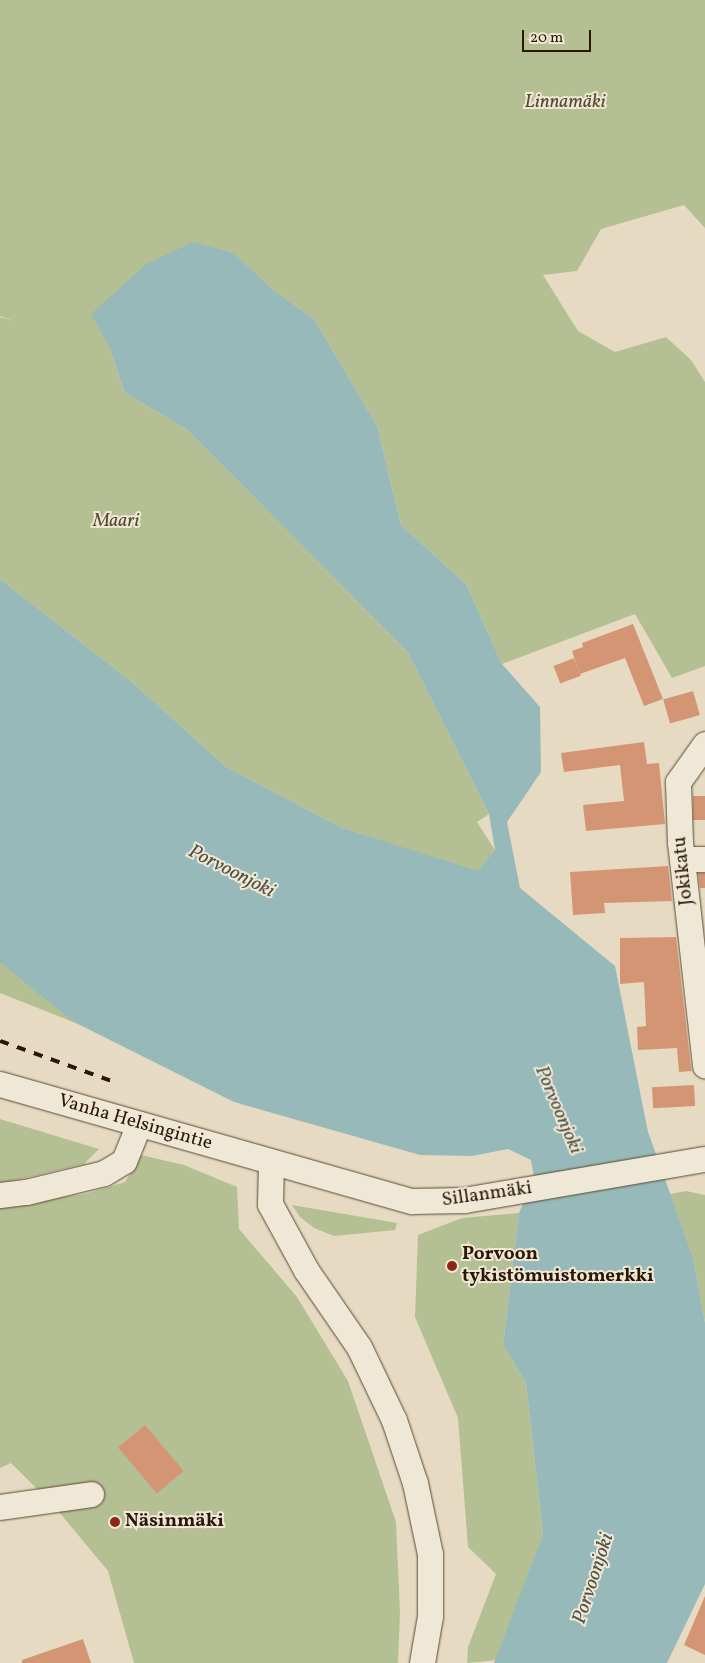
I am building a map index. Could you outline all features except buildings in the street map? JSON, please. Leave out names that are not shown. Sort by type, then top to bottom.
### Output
[{"type":"street","name":"Jokikatu","points":[[705,744],[678,782],[693,859],[705,1066]]},
{"type":"street","name":"Vanha Helsingintie","points":[[0,1084],[271,1163]]},
{"type":"street","points":[[0,1195],[26,1192],[104,1173],[124,1161],[139,1124]]},
{"type":"street","name":"Sillanmäki","points":[[271,1163],[412,1201],[464,1200],[666,1164],[705,1159]]},
{"type":"street","points":[[271,1163],[270,1204],[306,1270],[359,1347],[394,1420],[414,1483],[430,1554],[430,1616],[422,1663]]},
{"type":"street","points":[[0,1507],[91,1494]]},
{"type":"green space","points":[[0,0],[705,0],[705,228],[684,205],[601,229],[577,271],[543,275],[578,331],[615,352],[666,337],[691,360],[705,382],[705,666],[672,678],[635,614],[502,664],[466,584],[401,525],[377,426],[314,319],[273,290],[92,314],[110,349],[125,393],[185,428],[407,651],[489,814],[477,822],[495,850],[478,872],[340,827],[225,766],[133,683],[0,579],[0,317],[14,321],[0,316]]},
{"type":"green space","points":[[0,961],[78,1024],[0,993]]},
{"type":"green space","points":[[0,1119],[99,1149],[84,1164],[0,1184]]},
{"type":"green space","points":[[141,1155],[184,1165],[237,1187],[239,1229],[297,1297],[348,1381],[396,1522],[400,1613],[398,1663],[134,1663],[108,1571],[54,1506],[11,1463],[0,1468],[0,1205],[85,1194],[125,1182]]},
{"type":"green space","points":[[686,1191],[705,1195],[705,1323],[693,1257],[670,1194]]},
{"type":"green space","points":[[292,1205],[397,1223],[395,1230],[334,1236],[314,1228],[300,1217]]},
{"type":"green space","points":[[519,1213],[503,1345],[526,1383],[543,1534],[497,1660],[467,1663],[468,1647],[496,1574],[468,1547],[458,1418],[415,1317],[418,1235],[462,1218]]},
{"type":"water","name":"Porvoonjoki","points":[[193,242],[233,253],[273,290],[314,319],[377,426],[401,525],[466,584],[502,664],[540,707],[541,772],[507,822],[520,888],[615,966],[648,1132],[693,1257],[705,1323],[705,1584],[667,1663],[494,1663],[543,1534],[526,1383],[503,1345],[519,1213],[534,1178],[531,1160],[508,1149],[472,1156],[420,1155],[234,1102],[72,1021],[0,962],[0,579],[133,683],[225,766],[340,827],[478,871],[495,850],[489,814],[407,651],[185,428],[125,393],[110,349],[91,314],[146,264]]},
{"type":"railway","points":[[0,1041],[117,1083]]},
{"type":"place","name":"Porvoon tykistömuistomerkki","points":[[452,1266]]},
{"type":"place","name":"Näsinmäki","points":[[115,1522]]},
{"type":"park label","name":"Linnamäki","points":[[565,103]]},
{"type":"park label","name":"Maari","points":[[116,522]]}]
